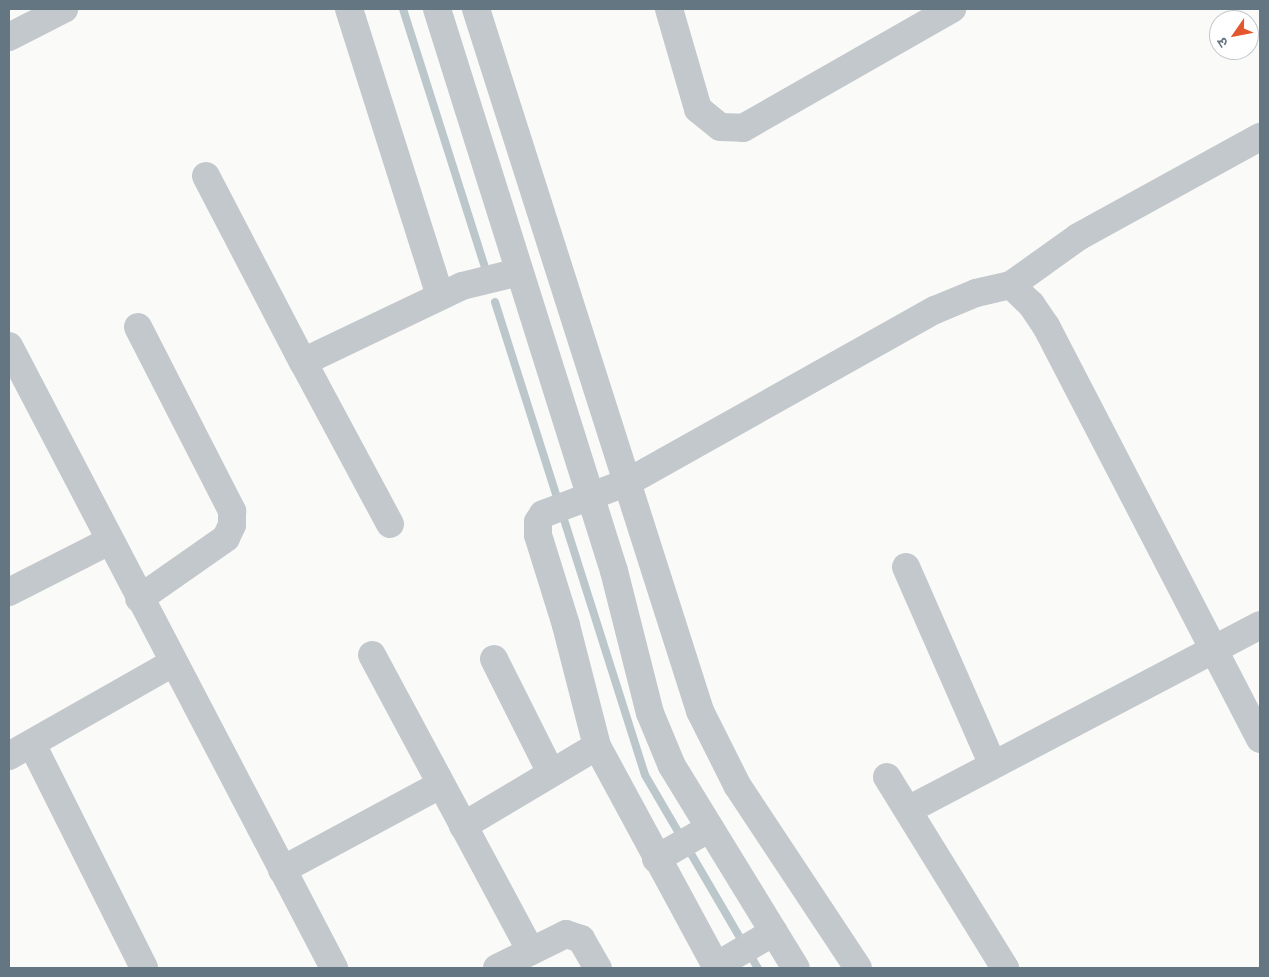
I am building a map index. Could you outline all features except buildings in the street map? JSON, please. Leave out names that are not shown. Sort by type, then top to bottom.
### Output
[{"type":"street","points":[[9,37],[64,9]]},
{"type":"street","points":[[349,9],[440,296]]},
{"type":"street","points":[[437,9],[520,272],[567,505],[672,766],[683,843],[716,967],[757,941]]},
{"type":"street","points":[[476,9],[700,711],[737,785],[858,968]]},
{"type":"street","points":[[669,9],[698,109],[720,127],[743,128],[952,9]]},
{"type":"street","points":[[796,968],[757,941],[683,843],[597,746],[566,625],[538,535],[538,522],[567,505],[628,482],[935,310],[976,293],[1011,285],[1078,237],[1260,137]]},
{"type":"street","points":[[206,176],[390,524]]},
{"type":"street","points":[[303,362],[462,286],[520,272]]},
{"type":"street","points":[[1011,285],[1031,304],[1046,326],[1260,739]]},
{"type":"street","points":[[138,327],[232,510],[232,525],[226,538],[139,599]]},
{"type":"street","points":[[9,346],[139,599],[334,968]]},
{"type":"street","points":[[9,592],[109,541]]},
{"type":"street","points":[[906,567],[993,765]]},
{"type":"street","points":[[908,810],[1260,624]]},
{"type":"street","points":[[372,655],[531,952]]},
{"type":"street","points":[[494,659],[550,773]]},
{"type":"street","points":[[144,968],[21,751],[173,663]]},
{"type":"street","points":[[462,826],[597,746]]},
{"type":"street","points":[[887,777],[1005,968]]},
{"type":"street","points":[[282,870],[440,785]]},
{"type":"street","points":[[497,968],[566,934],[581,940],[598,968]]},
{"type":"waterway","points":[[403,9],[484,265]]},
{"type":"waterway","points":[[495,302],[645,775],[758,968]]}]
